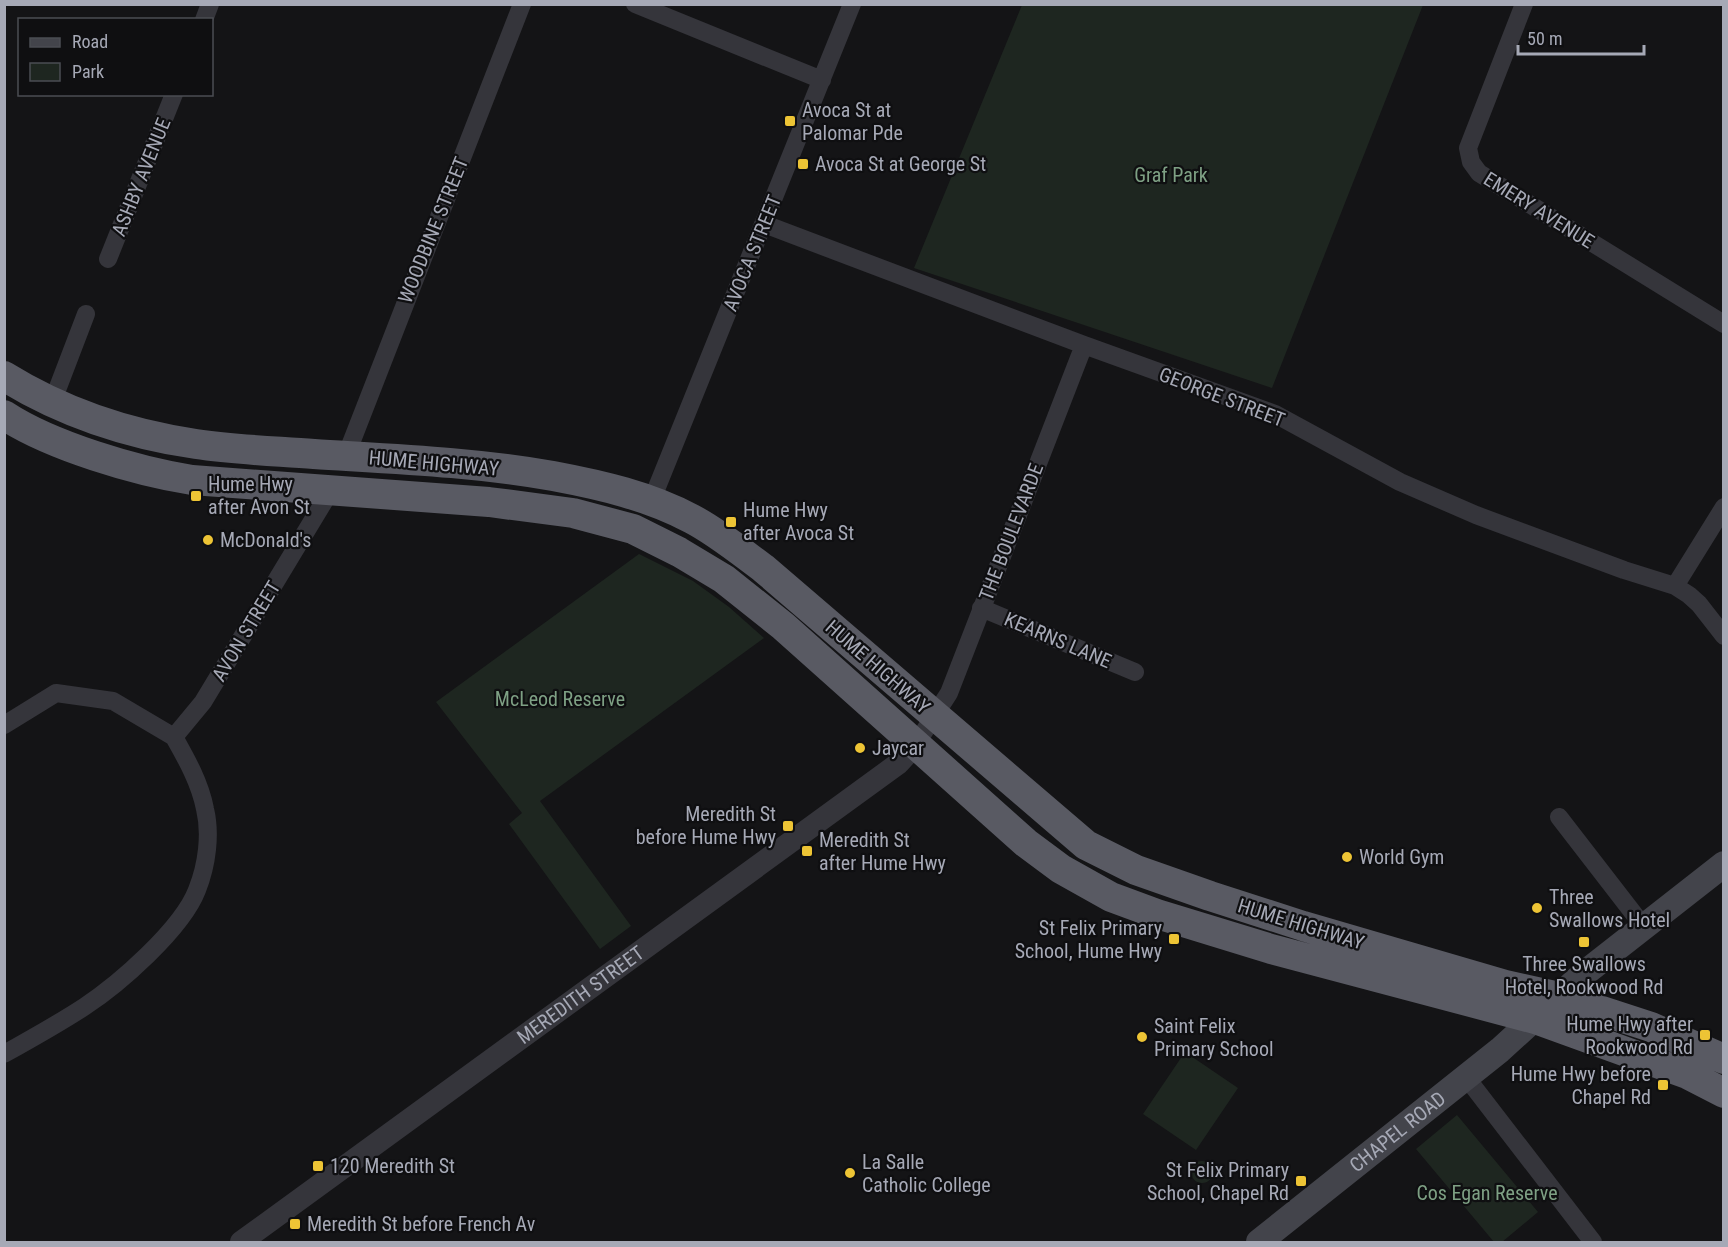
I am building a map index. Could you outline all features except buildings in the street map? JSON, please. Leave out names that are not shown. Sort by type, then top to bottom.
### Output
[{"type":"highway","name":"HUME HIGHWAY","points":[[4,376],[73,412],[135,431],[195,444],[489,466],[591,483],[651,502],[692,519],[763,568],[1082,842],[1136,870],[1304,926],[1505,985],[1559,997],[1651,1027],[1724,1059]]},
{"type":"highway","name":"HUME HIGHWAY","points":[[4,415],[36,432],[99,456],[167,476],[202,481],[489,502],[573,513],[633,529],[679,552],[724,579],[783,626],[1026,843],[1061,869],[1111,897],[1213,932],[1535,1019],[1687,1074],[1724,1093]]},
{"type":"highway","points":[[1061,869],[1082,842]]},
{"type":"main road","name":"CHAPEL ROAD","points":[[1259,1242],[1466,1077],[1535,1019],[1581,976],[1724,864]]},
{"type":"street","name":"WOODBINE STREET","points":[[346,456],[522,4]]},
{"type":"street","points":[[635,4],[822,80]]},
{"type":"street","name":"AVOCA STREET","points":[[651,502],[852,4]]},
{"type":"street","name":"EMERY AVENUE","points":[[1524,4],[1468,148],[1471,162],[1479,173],[1724,324]]},
{"type":"street","name":"ASHBY AVENUE","points":[[108,259],[173,96]]},
{"type":"street","name":"GEORGE STREET","points":[[764,224],[1084,345],[1275,414],[1400,482],[1476,516],[1624,570],[1675,586],[1699,604],[1724,636]]},
{"type":"street","points":[[52,403],[86,314]]},
{"type":"street","name":"THE BOULEVARDE","points":[[916,744],[936,717],[949,693],[1084,345]]},
{"type":"street","name":"AVON STREET","points":[[174,737],[203,702],[330,490]]},
{"type":"street","points":[[1675,586],[1724,507]]},
{"type":"street","name":"KEARNS LANE","points":[[981,608],[1135,672]]},
{"type":"street","points":[[4,725],[56,693],[113,701],[174,737],[194,773],[205,810],[208,850],[197,890],[184,913],[165,936],[128,973],[85,1007],[4,1054]]},
{"type":"street","name":"MEREDITH STREET","points":[[241,1242],[890,770],[916,744]]},
{"type":"street","points":[[1559,818],[1644,927]]},
{"type":"street","points":[[1466,1077],[1593,1242]]},
{"type":"green space","name":"Graf Park","points":[[1022,5],[1423,5],[1272,388],[914,268]]},
{"type":"green space","name":"McLeod Reserve","points":[[639,554],[693,581],[729,607],[764,638],[540,801],[631,926],[600,949],[509,824],[522,813],[436,702]]},
{"type":"green space","points":[[1185,1052],[1238,1088],[1196,1150],[1143,1114]]},
{"type":"green space","name":"Cos Egan Reserve","points":[[1457,1115],[1538,1212],[1502,1242],[1494,1242],[1416,1149]]},
{"type":"green space","points":[[1202,1161],[1210,1164],[1213,1172],[1210,1180],[1202,1183],[1194,1180],[1191,1172],[1194,1164]]},
{"type":"place","name":"Avoca St at Palomar Pde","points":[[790,121]]},
{"type":"place","name":"Avoca St at George St","points":[[803,164]]},
{"type":"place","name":"Hume Hwy after Avon St","points":[[196,496]]},
{"type":"place","name":"Hume Hwy after Avoca St","points":[[731,522]]},
{"type":"place","name":"McDonald's","points":[[208,540]]},
{"type":"place","name":"Jaycar","points":[[860,748]]},
{"type":"place","name":"Meredith St before Hume Hwy","points":[[788,826]]},
{"type":"place","name":"Meredith St after Hume Hwy","points":[[807,851]]},
{"type":"place","name":"World Gym","points":[[1347,857]]},
{"type":"place","name":"Three Swallows Hotel","points":[[1537,908]]},
{"type":"place","name":"St Felix Primary School, Hume Hwy","points":[[1174,939]]},
{"type":"place","name":"Three Swallows Hotel, Rookwood Rd","points":[[1584,942]]},
{"type":"place","name":"Hume Hwy after Rookwood Rd","points":[[1705,1035]]},
{"type":"place","name":"Saint Felix Primary School","points":[[1142,1037]]},
{"type":"place","name":"Hume Hwy before Chapel Rd","points":[[1663,1085]]},
{"type":"place","name":"120 Meredith St","points":[[318,1166]]},
{"type":"place","name":"La Salle Catholic College","points":[[850,1173]]},
{"type":"place","name":"St Felix Primary School, Chapel Rd","points":[[1301,1181]]},
{"type":"place","name":"Meredith St before French Av","points":[[295,1224]]}]
